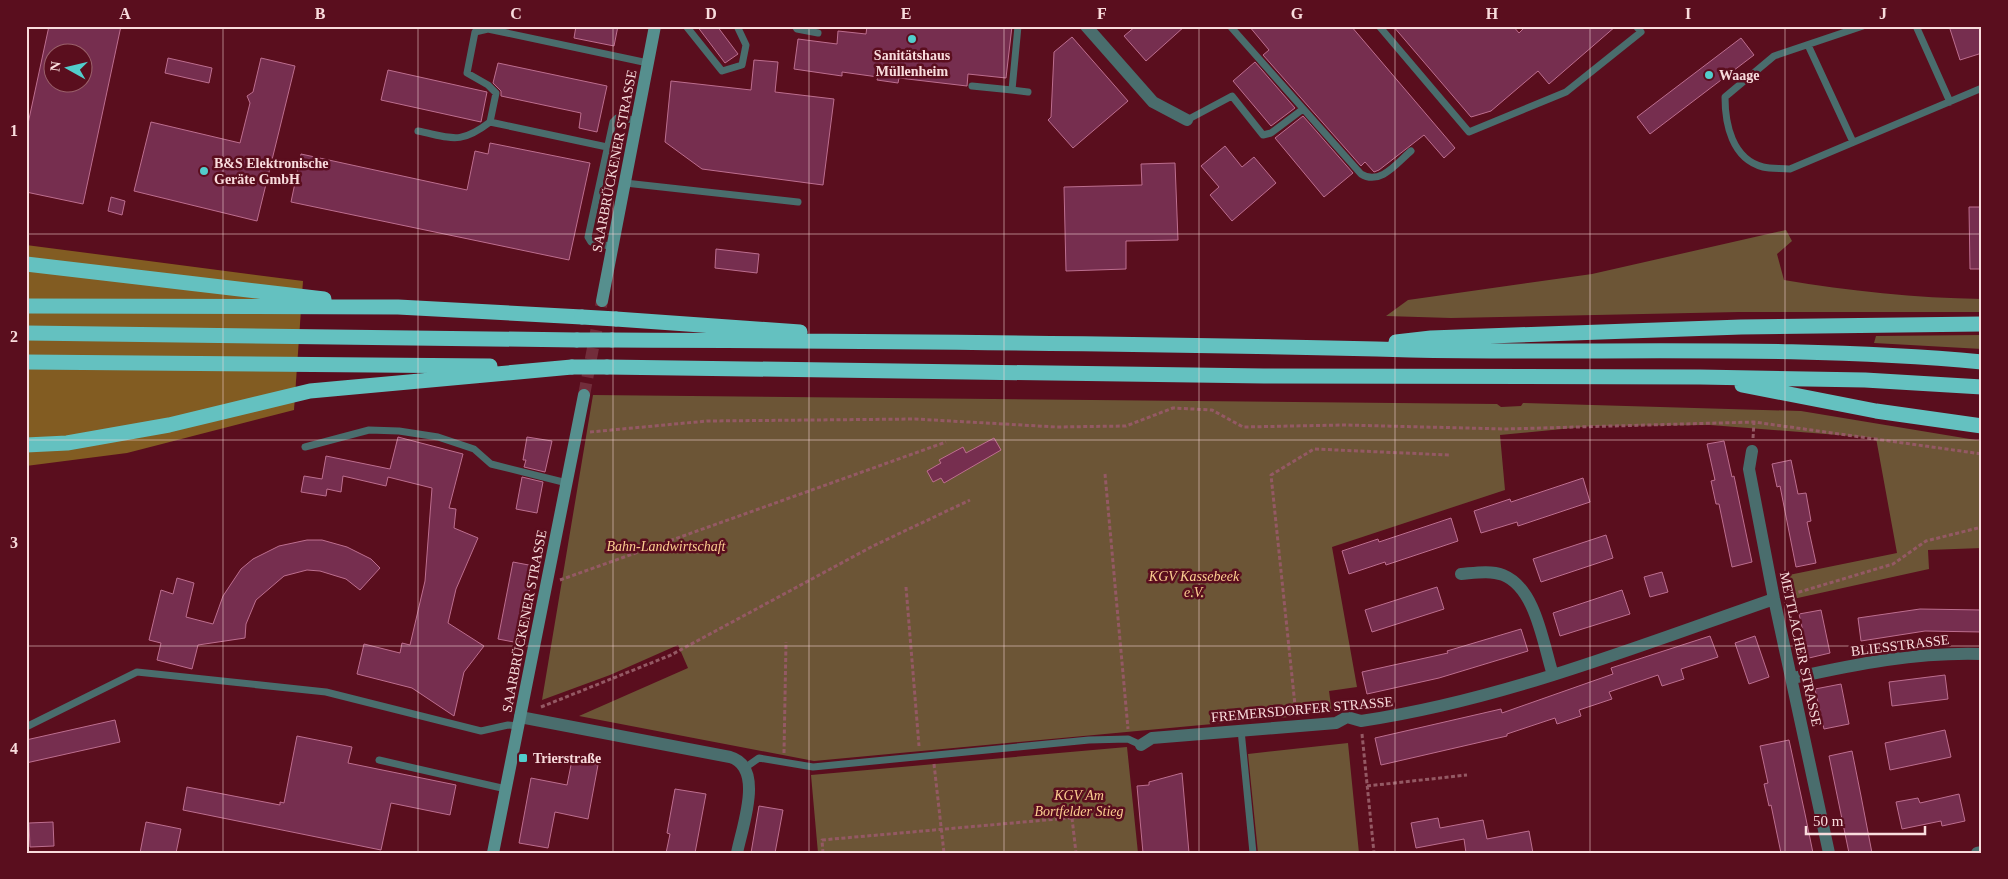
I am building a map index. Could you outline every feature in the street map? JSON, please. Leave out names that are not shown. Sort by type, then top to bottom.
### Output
[{"type":"highway","points":[[26,264],[398,307]]},
{"type":"highway","points":[[26,306],[398,307],[616,319],[946,341]]},
{"type":"highway","points":[[1353,347],[1431,338],[1750,327],[1982,324]]},
{"type":"highway","points":[[26,333],[577,340],[1220,344],[1410,350],[1855,354],[1982,362]]},
{"type":"highway","points":[[26,362],[607,367],[1264,376],[1700,377],[1865,380],[1982,387]]},
{"type":"highway","points":[[26,445],[67,443],[168,425],[310,391],[572,367]]},
{"type":"highway","points":[[1700,377],[1876,410],[1982,426]]},
{"type":"street","name":"SAARBRÜCKENER STRASSE","points":[[602,301],[655,26]]},
{"type":"street","points":[[1086,26],[1153,102],[1187,120]]},
{"type":"street","name":"SAARBRÜCKENER STRASSE","points":[[493,853],[584,394]]},
{"type":"street","name":"METTLACHER STRASSE","points":[[1752,451],[1749,469],[1774,599],[1793,678],[1829,853]]},
{"type":"street","points":[[1461,574],[1489,572],[1502,574],[1518,583],[1528,595],[1553,675]]},
{"type":"street","name":"FREMERSDORFER STRASSE","points":[[1141,745],[1152,738],[1336,723],[1347,717],[1361,721],[1462,701],[1553,675],[1774,599]]},
{"type":"street","name":"BLIESSTRASSE","points":[[1793,678],[1876,660],[1949,653],[1982,654]]},
{"type":"street","points":[[520,722],[730,757],[741,762],[746,767],[750,778],[737,853]]},
{"type":"street","points":[[1977,853],[1982,852]]},
{"type":"lane","points":[[686,26],[722,72],[742,65],[746,45],[738,26]]},
{"type":"lane","points":[[795,26],[797,29],[818,33]]},
{"type":"lane","points":[[1012,90],[1018,26]]},
{"type":"lane","points":[[1230,26],[1364,177],[1379,177],[1411,151]]},
{"type":"lane","points":[[1379,26],[1469,132],[1566,92],[1641,32],[1636,26]]},
{"type":"lane","points":[[1863,26],[1774,56],[1725,97],[1725,116],[1731,137],[1743,158],[1762,167],[1790,169],[1982,88]]},
{"type":"lane","points":[[1916,26],[1950,102]]},
{"type":"lane","points":[[418,131],[459,139],[475,134],[490,122],[496,93],[488,85],[467,73],[475,32],[480,30],[488,29],[648,63]]},
{"type":"lane","points":[[1808,45],[1853,142]]},
{"type":"lane","points":[[972,86],[1028,92]]},
{"type":"lane","points":[[1187,120],[1232,96],[1263,135],[1271,133],[1303,109]]},
{"type":"lane","points":[[613,247],[591,242],[588,237],[613,122],[617,118],[637,120]]},
{"type":"lane","points":[[490,122],[607,147]]},
{"type":"lane","points":[[625,183],[798,202]]},
{"type":"lane","points":[[304,447],[369,430],[409,433],[438,437],[474,449],[491,464],[567,483]]},
{"type":"lane","points":[[26,727],[137,672],[326,692],[481,731],[520,722]]},
{"type":"lane","points":[[1241,730],[1253,853]]},
{"type":"lane","points":[[746,767],[759,758],[813,766],[1089,740],[1128,739],[1141,745]]},
{"type":"lane","points":[[379,760],[506,789]]},
{"type":"path","points":[[586,432],[737,420],[915,419],[1057,427],[1126,426],[1173,408],[1212,410],[1243,427],[1344,425],[1506,429],[1754,422],[1982,454]]},
{"type":"path","points":[[557,581],[946,442]]},
{"type":"path","points":[[1297,726],[1271,475],[1314,449],[1449,455]]},
{"type":"path","points":[[1105,474],[1129,731],[1128,739]]},
{"type":"path","points":[[520,722],[556,700],[670,655],[719,631],[873,546],[970,500]]},
{"type":"path","points":[[1774,599],[1893,564],[1926,541],[1982,527]]},
{"type":"path","points":[[906,587],[920,757]]},
{"type":"path","points":[[783,763],[786,642]]},
{"type":"path","points":[[1361,721],[1374,853]]},
{"type":"path","points":[[934,756],[944,853]]},
{"type":"path","points":[[1367,786],[1467,775]]},
{"type":"path","points":[[823,853],[822,840],[1091,816]]},
{"type":"path","points":[[1072,818],[1076,853]]},
{"type":"green space","points":[[1786,230],[1792,241],[1777,254],[1784,280],[1883,293],[1982,299],[1982,312],[1739,312],[1451,318],[1386,316],[1408,300],[1592,274]]},
{"type":"green space","points":[[1982,335],[1982,349],[1874,343],[1876,336]]},
{"type":"green space","points":[[593,395],[1497,404],[1501,407],[1521,406],[1523,403],[1801,411],[1982,441],[1982,548],[1928,550],[1929,569],[1784,601],[1779,577],[1897,553],[1876,438],[1710,425],[1593,426],[1500,435],[1505,490],[1332,547],[1357,687],[1329,691],[1332,713],[814,761],[579,716],[688,668],[678,645],[610,675],[542,700]]},
{"type":"green space","points":[[1348,743],[1359,853],[1258,853],[1248,754]]},
{"type":"green space","name":"KGV Am Bortfelder Stieg","points":[[1127,747],[1138,853],[818,853],[811,775]]},
{"type":"shaded area","points":[[26,245],[303,281],[294,410],[127,453],[26,466]]},
{"type":"building","points":[[49,26],[121,26],[83,204],[26,192],[26,133],[42,59],[42,92],[92,92],[92,42],[46,42]]},
{"type":"building","points":[[576,26],[618,26],[614,46],[574,38]]},
{"type":"building","points":[[697,26],[717,26],[738,54],[725,63]]},
{"type":"building","points":[[867,26],[1012,26],[1006,78],[968,74],[967,86],[899,78],[898,83],[877,80],[878,77],[842,72],[842,76],[794,69],[798,39],[837,44],[838,31],[866,34]]},
{"type":"building","points":[[1136,26],[1185,26],[1146,61],[1124,36]]},
{"type":"building","points":[[1249,26],[1351,26],[1455,148],[1444,158],[1424,135],[1379,170],[1374,172],[1365,162],[1361,166],[1263,55],[1269,50]]},
{"type":"building","points":[[1393,26],[1513,26],[1519,33],[1526,26],[1616,26],[1549,84],[1538,71],[1491,111],[1471,117]]},
{"type":"building","points":[[1949,26],[1982,26],[1982,53],[1960,60]]},
{"type":"building","points":[[1072,37],[1128,101],[1073,148],[1048,120],[1051,117],[1054,52]]},
{"type":"building","name":"Waage","points":[[1741,38],[1754,55],[1650,134],[1637,117]]},
{"type":"building","points":[[168,58],[212,68],[209,83],[165,73]]},
{"type":"building","name":"B&S Elektronische Geräte GmbH","points":[[261,58],[295,66],[257,221],[134,191],[151,122],[240,143],[250,103],[247,96],[253,92]]},
{"type":"building","points":[[754,60],[778,62],[775,92],[834,99],[823,185],[702,169],[665,142],[671,81],[751,90]]},
{"type":"building","points":[[1255,62],[1295,108],[1271,126],[1233,81]]},
{"type":"building","points":[[498,63],[607,86],[597,132],[579,128],[581,113],[501,96],[501,91],[493,83]]},
{"type":"building","points":[[388,70],[487,92],[481,122],[381,100]]},
{"type":"building","points":[[1303,116],[1353,173],[1324,197],[1275,138]]},
{"type":"building","points":[[490,143],[590,163],[569,260],[291,202],[301,154],[467,190],[475,151],[488,154]]},
{"type":"building","points":[[1225,146],[1242,167],[1254,157],[1276,183],[1232,221],[1210,195],[1219,187],[1201,166]]},
{"type":"building","points":[[1175,163],[1178,240],[1126,241],[1126,269],[1066,271],[1064,187],[1142,185],[1141,164]]},
{"type":"building","points":[[111,197],[125,201],[122,215],[108,211]]},
{"type":"building","points":[[1969,207],[1982,207],[1982,269],[1970,269]]},
{"type":"building","points":[[716,249],[759,254],[757,273],[715,268]]},
{"type":"building","points":[[398,437],[463,454],[449,508],[456,509],[454,528],[478,538],[456,589],[448,623],[484,646],[464,672],[454,716],[412,688],[357,674],[364,644],[400,653],[402,643],[410,645],[425,581],[432,488],[388,477],[386,486],[343,476],[341,492],[327,489],[326,496],[301,492],[304,476],[322,479],[326,456],[390,469]]},
{"type":"building","points":[[527,437],[552,441],[545,472],[524,467],[526,460],[523,460]]},
{"type":"building","points":[[994,438],[1001,450],[944,483],[941,478],[933,482],[927,471],[941,463],[939,460],[963,447],[966,453]]},
{"type":"building","points":[[1724,441],[1732,477],[1734,476],[1752,562],[1732,567],[1719,504],[1716,504],[1711,481],[1715,480],[1707,444]]},
{"type":"building","points":[[1791,460],[1798,494],[1806,493],[1811,521],[1807,522],[1816,563],[1796,567],[1780,486],[1777,487],[1772,464]]},
{"type":"building","points":[[522,477],[543,482],[537,513],[516,509]]},
{"type":"building","points":[[1583,478],[1590,502],[1518,526],[1517,522],[1481,533],[1474,511],[1510,499],[1511,502]]},
{"type":"building","points":[[1451,518],[1458,541],[1386,565],[1385,562],[1349,574],[1342,551],[1378,539],[1379,542]]},
{"type":"building","points":[[1606,535],[1613,558],[1541,582],[1533,559]]},
{"type":"building","points":[[307,540],[322,540],[347,547],[371,559],[380,568],[360,590],[346,579],[320,571],[307,570],[284,576],[256,600],[246,624],[245,638],[198,645],[192,669],[157,660],[161,643],[149,640],[161,590],[173,594],[177,578],[194,583],[186,617],[213,624],[223,596],[241,569],[253,559],[279,546]]},
{"type":"building","points":[[513,562],[534,566],[519,643],[498,639]]},
{"type":"building","points":[[1662,572],[1668,592],[1650,597],[1644,577]]},
{"type":"building","points":[[1437,587],[1444,609],[1372,632],[1365,610]]},
{"type":"building","points":[[1622,590],[1630,614],[1560,636],[1553,613]]},
{"type":"building","points":[[1920,609],[1982,610],[1982,632],[1925,631],[1861,641],[1858,618]]},
{"type":"building","points":[[1821,610],[1830,653],[1809,658],[1799,614]]},
{"type":"building","points":[[1521,629],[1528,651],[1439,678],[1367,694],[1362,672],[1448,653],[1447,651]]},
{"type":"building","points":[[1710,636],[1718,657],[1681,669],[1684,679],[1662,686],[1658,675],[1609,692],[1612,699],[1579,710],[1581,716],[1557,724],[1555,718],[1507,734],[1507,736],[1381,765],[1375,738],[1501,709],[1502,713],[1613,674],[1611,668]]},
{"type":"building","points":[[1755,636],[1769,677],[1749,684],[1735,643]]},
{"type":"building","points":[[1945,675],[1948,699],[1892,706],[1889,682]]},
{"type":"building","points":[[1841,684],[1849,724],[1824,729],[1815,689]]},
{"type":"building","points":[[115,720],[120,742],[26,763],[26,740]]},
{"type":"building","points":[[1945,730],[1951,757],[1890,770],[1885,743]]},
{"type":"building","points":[[297,736],[352,747],[348,763],[456,785],[450,815],[391,803],[381,850],[183,810],[187,787],[280,805],[280,802],[284,803]]},
{"type":"building","points":[[1789,740],[1813,853],[1781,853],[1771,805],[1769,806],[1764,784],[1768,783],[1760,746]]},
{"type":"building","points":[[1852,751],[1872,853],[1849,853],[1829,756]]},
{"type":"building","points":[[572,760],[598,765],[588,819],[555,812],[548,848],[519,843],[531,778],[567,785]]},
{"type":"building","points":[[1182,773],[1189,853],[1143,853],[1137,786],[1149,785],[1149,782]]},
{"type":"building","points":[[675,789],[706,794],[695,853],[666,853],[670,834],[667,833]]},
{"type":"building","points":[[1959,794],[1965,821],[1942,826],[1941,821],[1902,829],[1896,802],[1918,798],[1920,803]]},
{"type":"building","points":[[759,806],[783,810],[775,853],[751,853]]},
{"type":"building","points":[[1438,818],[1440,828],[1483,820],[1487,839],[1529,831],[1533,853],[1466,853],[1464,839],[1416,848],[1411,823]]},
{"type":"building","points":[[53,822],[54,846],[30,847],[29,823]]},
{"type":"building","points":[[146,822],[181,829],[176,853],[140,853]]},
{"type":"tunnel","points":[[584,395],[602,301]]},
{"type":"place","name":"Sanitätshaus Müllenheim","points":[[912,39]]},
{"type":"place","name":"Waage","points":[[1709,75]]},
{"type":"place","name":"B&S Elektronische Geräte GmbH","points":[[204,171]]},
{"type":"place","name":"Trierstraße","points":[[523,758]]},
{"type":"park label","name":"Bahn-Landwirtschaft","points":[[666,546]]},
{"type":"park label","name":"KGV Kassebeek e.V.","points":[[1194,584]]}]
